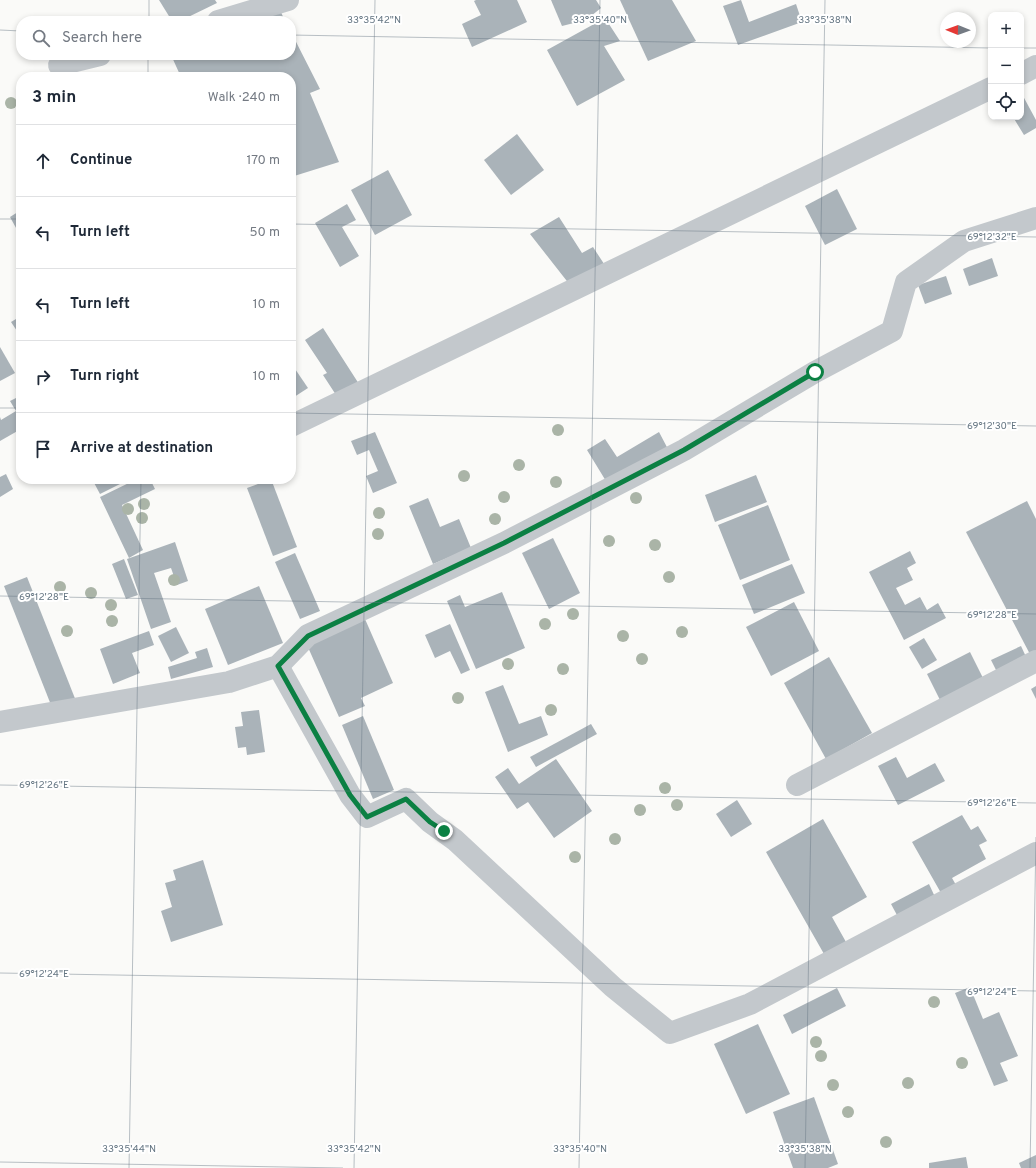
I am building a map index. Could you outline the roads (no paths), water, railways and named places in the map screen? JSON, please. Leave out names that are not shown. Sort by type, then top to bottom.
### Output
[{"type":"street","points":[[235,16],[288,0]]},
{"type":"street","points":[[59,65],[80,60]]},
{"type":"street","points":[[1024,72],[1036,66]]},
{"type":"street","points":[[296,424],[988,89]]},
{"type":"street","points":[[0,722],[229,682],[278,666],[308,636],[504,543],[677,453],[815,372],[892,331],[906,282],[964,241],[1036,218]]},
{"type":"street","points":[[797,785],[1036,661]]},
{"type":"street","points":[[278,666],[350,795],[367,817],[406,799],[430,822],[455,840],[613,987],[670,1033],[750,1004],[1036,853]]}]
